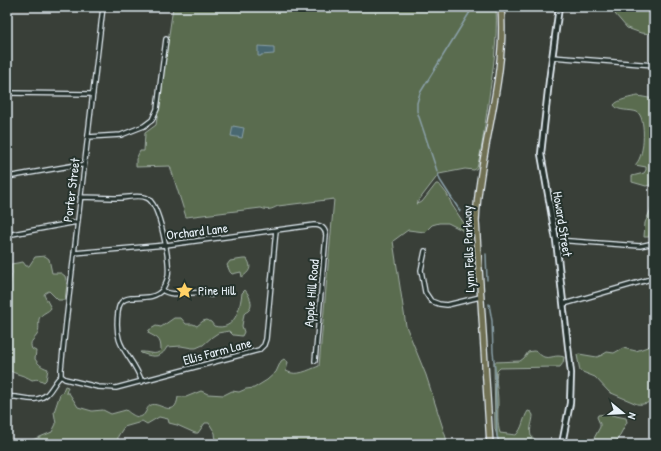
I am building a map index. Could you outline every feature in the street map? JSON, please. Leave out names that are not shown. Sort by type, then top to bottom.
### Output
[{"type":"main road","name":"Lynn Fells Parkway","points":[[490,444],[476,234],[477,202],[498,69],[501,36],[501,7]]},
{"type":"street","name":"Porter Street","points":[[61,376],[77,222],[103,7]]},
{"type":"street","name":"Howard Street","points":[[559,7],[543,132],[542,160],[556,240],[570,354],[570,406],[562,444]]},
{"type":"street","points":[[88,137],[103,137],[123,134],[144,126],[152,120],[157,109],[166,39]]},
{"type":"street","points":[[552,57],[654,65]]},
{"type":"street","points":[[7,93],[93,94]]},
{"type":"street","points":[[7,177],[76,165],[84,165]]},
{"type":"street","points":[[80,197],[115,198],[141,196],[148,198],[155,206],[166,245],[168,275],[162,290],[158,294],[153,296],[124,299],[120,302],[116,327],[118,339],[126,354],[139,372],[142,382]]},
{"type":"street","points":[[7,235],[77,222]]},
{"type":"street","name":"Orchard Lane","points":[[74,253],[166,245],[314,225],[322,227]]},
{"type":"street","name":"Apple Hill Road","points":[[315,361],[326,235],[325,230],[322,227]]},
{"type":"street","name":"Ellis Farm Lane","points":[[61,376],[69,380],[109,388],[120,388],[255,352],[262,348],[266,339],[276,230]]},
{"type":"street","points":[[556,240],[640,246],[654,242]]},
{"type":"street","points":[[425,251],[422,270],[425,292],[431,300],[439,304],[447,305],[480,297]]},
{"type":"street","points":[[564,304],[654,278]]},
{"type":"street","points":[[162,290],[171,293],[198,292],[211,295]]},
{"type":"street","points":[[7,397],[33,400],[42,397],[48,393],[61,376]]},
{"type":"green space","points":[[173,7],[496,7],[496,33],[491,85],[483,140],[477,168],[474,170],[465,169],[439,174],[416,204],[422,202],[436,184],[439,184],[447,194],[452,205],[469,231],[471,246],[462,230],[448,223],[432,225],[425,232],[408,230],[393,241],[406,326],[426,375],[448,444],[229,444],[226,442],[216,442],[215,433],[209,423],[205,423],[198,433],[195,433],[169,423],[168,419],[159,417],[147,424],[142,421],[124,427],[118,436],[118,444],[60,444],[54,440],[41,444],[23,444],[52,432],[56,424],[54,412],[60,394],[65,386],[68,387],[66,393],[69,393],[78,407],[92,411],[103,410],[111,414],[126,410],[133,415],[141,417],[151,405],[154,404],[170,409],[176,404],[178,397],[186,397],[201,391],[208,394],[224,395],[232,391],[239,392],[254,388],[276,372],[281,361],[284,359],[288,362],[286,371],[290,373],[298,373],[319,366],[334,199],[278,206],[270,209],[261,208],[186,217],[170,166],[136,167],[136,159],[140,151],[144,151],[145,133],[156,125]]},
{"type":"green space","points":[[616,7],[654,7],[654,34],[641,33],[627,28],[615,14]]},
{"type":"green space","points":[[638,96],[654,99],[654,184],[646,186],[632,182],[632,176],[644,173],[646,170],[646,167],[635,165],[640,158],[642,147],[642,120],[637,112],[621,110],[614,105],[621,100]]},
{"type":"green space","points":[[653,204],[654,212],[649,237],[644,237],[645,223]]},
{"type":"green space","points":[[45,256],[49,259],[52,273],[61,273],[65,276],[67,284],[65,300],[58,300],[49,291],[45,293],[44,295],[51,308],[40,317],[38,333],[31,343],[32,349],[36,351],[35,359],[41,366],[48,369],[46,380],[44,382],[41,380],[32,380],[7,369],[7,284],[10,283],[12,273],[11,264],[23,262],[26,266],[29,266],[35,257]]},
{"type":"green space","points":[[247,259],[249,262],[249,270],[242,277],[241,272],[232,274],[227,265],[230,261]]},
{"type":"green space","points":[[245,290],[248,294],[251,305],[249,311],[244,314],[242,326],[244,332],[242,336],[233,335],[229,331],[218,333],[203,345],[196,348],[181,346],[167,347],[162,354],[156,356],[140,352],[157,353],[161,350],[159,341],[156,337],[148,333],[149,330],[156,326],[161,327],[174,318],[181,318],[186,324],[193,324],[197,326],[203,321],[207,320],[214,326],[221,327],[227,325],[232,322],[238,312],[242,293]]},
{"type":"green space","points":[[653,345],[654,400],[648,403],[637,404],[609,392],[595,377],[580,371],[577,355],[579,354],[597,357],[607,352],[614,353],[623,348],[636,351]]},
{"type":"green space","points":[[533,351],[544,357],[564,357],[563,363],[560,367],[500,368],[497,371],[496,379],[498,422],[500,433],[516,435],[528,411],[531,412],[533,415],[530,430],[531,436],[538,442],[538,444],[503,444],[498,439],[495,429],[494,362],[520,361],[528,352]]},
{"type":"green space","points":[[606,414],[626,418],[627,422],[615,444],[591,444],[600,427],[597,417],[598,415]]},
{"type":"water","points":[[258,46],[274,47],[274,54],[258,56]]},
{"type":"water","points":[[233,126],[244,128],[242,138],[231,136]]},
{"type":"waterway","points":[[460,211],[440,180],[417,111],[417,103],[420,93],[473,7]]},
{"type":"waterway","points":[[486,254],[487,280]]},
{"type":"waterway","points":[[489,304],[492,321],[495,369],[497,436],[498,440],[504,444]]},
{"type":"place","name":"Pine Hill","points":[[185,290]]}]
